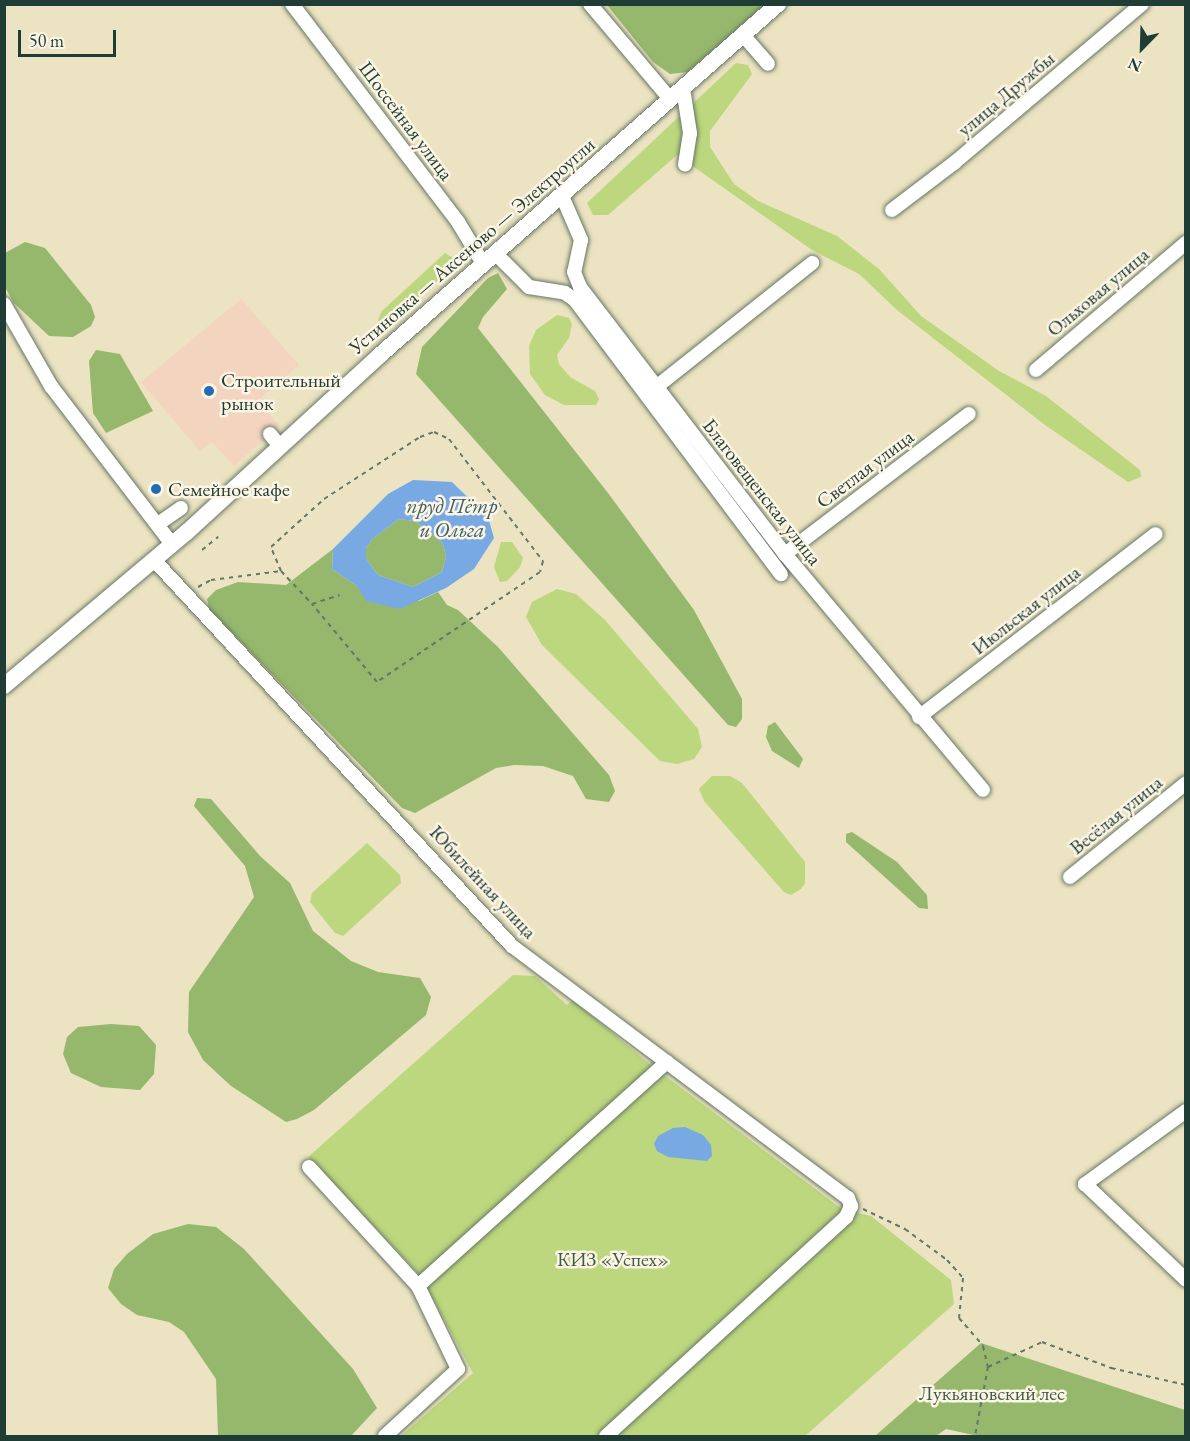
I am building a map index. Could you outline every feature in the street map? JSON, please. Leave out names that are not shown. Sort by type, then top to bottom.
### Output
[{"type":"main road","name":"Устиновка — Аксеново — Электроугли","points":[[4,686],[84,628],[172,544],[275,440],[490,259],[778,4]]},
{"type":"street","name":"Шоссейная улица","points":[[292,4],[458,222],[490,259],[529,287],[565,293],[575,300],[781,574]]},
{"type":"street","points":[[590,4],[676,93],[690,134],[685,165]]},
{"type":"street","name":"улица Дружбы","points":[[892,210],[954,163],[1142,4]]},
{"type":"street","points":[[743,35],[768,64]]},
{"type":"street","name":"Благовещенская улица","points":[[562,196],[581,240],[574,272],[580,286],[655,388],[784,554],[919,717],[983,790]]},
{"type":"street","name":"Ольховая улица","points":[[1036,370],[1185,243]]},
{"type":"street","points":[[655,388],[812,263]]},
{"type":"street","points":[[4,304],[51,386],[172,544]]},
{"type":"street","name":"Светлая улица","points":[[784,554],[969,414]]},
{"type":"street","points":[[158,525],[181,508]]},
{"type":"street","name":"Июльская улица","points":[[919,717],[1156,534]]},
{"type":"street","name":"Юбилейная улица","points":[[154,560],[512,946],[848,1198],[851,1206]]},
{"type":"street","name":"Весёлая улица","points":[[1070,877],[1185,783]]},
{"type":"street","points":[[418,1286],[667,1062]]},
{"type":"street","points":[[1185,1111],[1085,1184],[1185,1280]]},
{"type":"street","points":[[309,1167],[418,1286],[458,1369],[385,1437]]},
{"type":"street","points":[[606,1437],[846,1217],[851,1206]]},
{"type":"path","points":[[434,432],[449,439],[543,561],[540,572],[377,682],[312,604],[281,571],[271,547],[324,499],[420,437],[434,432]]},
{"type":"path","points":[[202,550],[218,537]]},
{"type":"path","points":[[187,593],[211,580],[281,571]]},
{"type":"path","points":[[312,604],[340,595]]},
{"type":"path","points":[[851,1206],[905,1230],[947,1260],[963,1278],[959,1318],[983,1346],[988,1367],[975,1437]]},
{"type":"path","points":[[988,1367],[1041,1342],[1111,1368],[1185,1385]]},
{"type":"shaded area","name":"Строительный рынок","points":[[241,299],[299,365],[257,401],[280,426],[234,466],[212,442],[200,451],[141,382]]},
{"type":"green space","points":[[607,5],[765,5],[688,72],[670,74],[653,62]]},
{"type":"green space","points":[[736,63],[748,65],[752,74],[710,131],[710,147],[734,184],[758,201],[837,236],[879,269],[921,316],[999,371],[1046,396],[1140,470],[1141,477],[1128,482],[1045,425],[897,310],[859,274],[812,250],[677,155],[608,215],[593,215],[587,203]]},
{"type":"green space","points":[[25,242],[45,248],[91,305],[95,317],[91,326],[73,337],[49,336],[14,303],[5,287],[5,253]]},
{"type":"green space","points":[[445,253],[453,258],[449,271],[386,326],[381,324],[378,320],[382,311]]},
{"type":"green space","points":[[498,273],[507,289],[483,317],[478,328],[608,493],[694,610],[742,699],[742,719],[736,727],[728,725],[416,374],[422,347],[488,278]]},
{"type":"green space","points":[[557,315],[569,318],[572,324],[569,338],[557,355],[559,364],[570,377],[595,391],[599,399],[596,405],[564,405],[545,395],[530,374],[529,346],[536,330]]},
{"type":"green space","points":[[96,350],[120,354],[153,411],[106,433],[93,413],[89,361]]},
{"type":"green space","points":[[399,519],[414,521],[426,528],[443,544],[446,557],[442,572],[413,587],[378,575],[366,559],[366,548],[372,539]]},
{"type":"green space","points":[[501,542],[512,542],[523,558],[520,567],[507,581],[500,582],[494,567]]},
{"type":"green space","points":[[333,549],[332,569],[357,586],[419,601],[438,592],[447,605],[458,610],[498,647],[609,775],[615,791],[609,802],[586,799],[573,776],[543,766],[514,765],[496,768],[415,813],[402,808],[209,609],[207,599],[216,590],[238,582],[286,585]]},
{"type":"green space","points":[[557,589],[576,594],[605,620],[698,729],[702,747],[694,759],[677,764],[660,761],[542,645],[526,617],[532,602]]},
{"type":"green space","points":[[775,722],[803,759],[799,768],[772,751],[766,737],[768,726]]},
{"type":"green space","points":[[712,776],[730,776],[742,783],[805,862],[805,883],[801,889],[791,895],[784,892],[704,801],[699,789]]},
{"type":"green space","points":[[197,798],[211,799],[260,856],[290,883],[313,931],[351,961],[378,972],[420,978],[431,997],[426,1015],[314,1110],[297,1119],[286,1122],[231,1086],[203,1060],[188,1032],[189,992],[254,897],[245,866],[194,806]]},
{"type":"green space","points":[[852,832],[897,862],[927,895],[928,909],[919,908],[846,842],[846,834]]},
{"type":"green space","points":[[367,843],[400,875],[401,883],[343,936],[335,933],[310,902],[312,893]]},
{"type":"green space","name":"КИЗ «Успех»","points":[[513,975],[535,976],[567,1005],[573,1000],[652,1066],[842,1209],[871,1216],[951,1280],[954,1304],[805,1436],[401,1436],[473,1373],[420,1275],[308,1157]]},
{"type":"green space","points":[[111,1024],[139,1026],[156,1045],[154,1074],[140,1090],[101,1087],[71,1073],[63,1054],[67,1037],[78,1027]]},
{"type":"green space","points":[[188,1224],[216,1227],[244,1249],[353,1369],[377,1408],[351,1436],[218,1436],[216,1379],[184,1332],[169,1322],[137,1315],[121,1304],[108,1288],[114,1269],[127,1254],[153,1234]]},
{"type":"green space","name":"Лукьяновский лес","points":[[981,1343],[1185,1410],[1185,1436],[978,1436],[946,1429],[936,1436],[875,1436]]},
{"type":"water","name":"пруд Пётр и Ольга","points":[[413,480],[452,482],[488,517],[494,538],[474,569],[446,588],[400,609],[366,601],[357,586],[332,569],[333,549],[388,494]],"holes":[[[399,519],[414,521],[426,528],[443,544],[446,557],[442,572],[413,587],[378,575],[366,559],[366,548],[372,539]]]},
{"type":"water","points":[[685,1127],[703,1135],[711,1145],[712,1156],[707,1161],[668,1157],[657,1151],[654,1144],[658,1136],[673,1128]]},
{"type":"place","name":"Строительный рынок","points":[[209,391]]},
{"type":"place","name":"Семейное кафе","points":[[156,489]]}]
